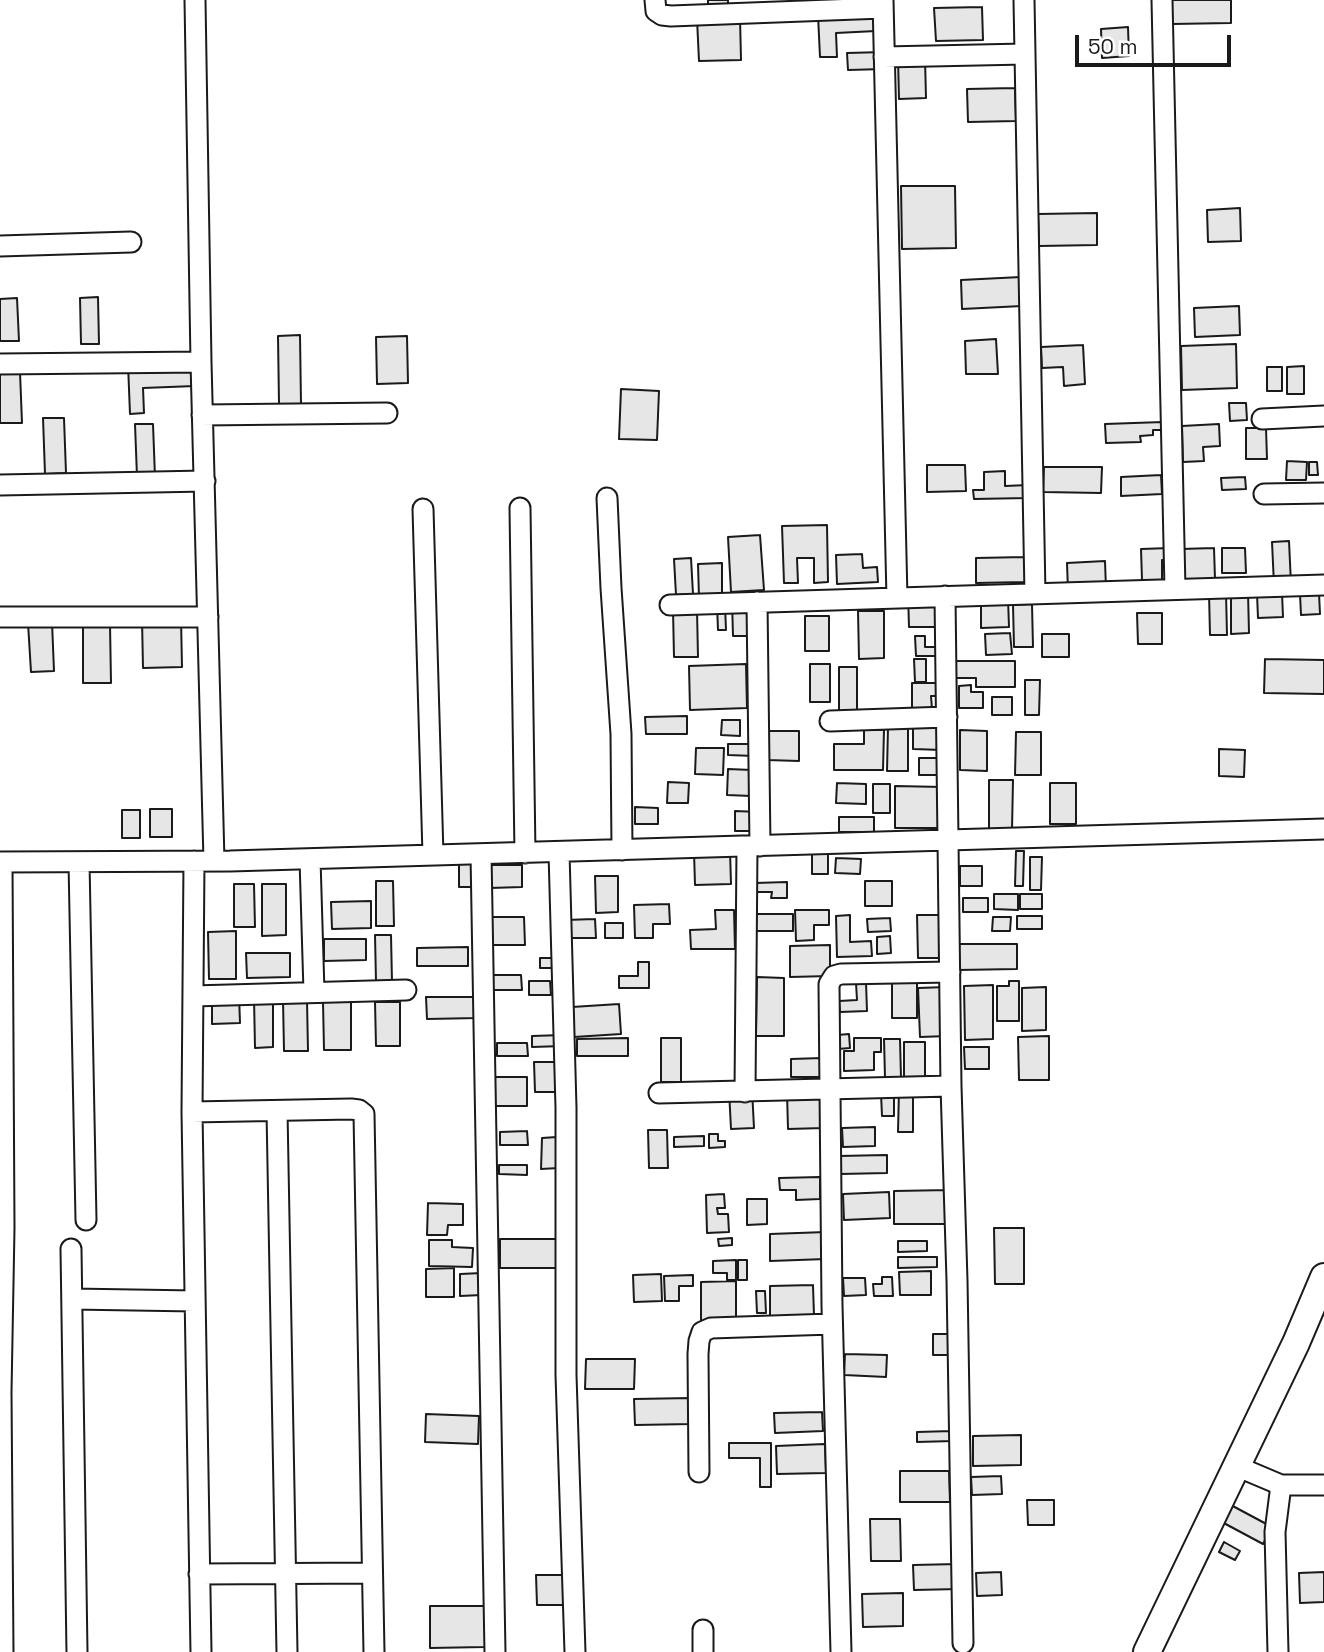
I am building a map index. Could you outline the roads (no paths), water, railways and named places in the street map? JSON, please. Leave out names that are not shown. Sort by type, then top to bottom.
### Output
[{"type":"street","points":[[195,0],[202,415],[214,861]]},
{"type":"street","points":[[654,0],[656,11],[662,15],[758,6],[883,4],[897,598]]},
{"type":"street","points":[[1024,0],[1035,593]]},
{"type":"street","points":[[1162,0],[1175,589]]},
{"type":"street","points":[[884,57],[1025,54]]},
{"type":"street","points":[[0,246],[131,242]]},
{"type":"street","points":[[0,365],[201,362]]},
{"type":"street","points":[[202,415],[387,413]]},
{"type":"street","points":[[1262,419],[1324,416]]},
{"type":"street","points":[[0,485],[205,481]]},
{"type":"street","points":[[1264,494],[1324,493]]},
{"type":"street","points":[[607,498],[611,602],[621,734],[622,850]]},
{"type":"street","points":[[520,508],[525,853]]},
{"type":"street","points":[[423,509],[433,855]]},
{"type":"street","points":[[670,605],[1324,584]]},
{"type":"street","points":[[945,596],[951,1086],[963,1643]]},
{"type":"street","points":[[745,1092],[757,602]]},
{"type":"street","points":[[0,617],[208,617]]},
{"type":"street","points":[[830,721],[947,717]]},
{"type":"street","points":[[3,1652],[1,862],[310,859],[1324,829]]},
{"type":"street","points":[[559,852],[566,1108],[566,1375],[575,1652]]},
{"type":"street","points":[[481,854],[495,1652]]},
{"type":"street","points":[[310,859],[314,992]]},
{"type":"street","points":[[194,861],[192,1112],[201,1652]]},
{"type":"street","points":[[79,862],[86,1220]]},
{"type":"street","points":[[841,1652],[832,1324],[829,984],[834,976],[950,972]]},
{"type":"street","points":[[193,996],[406,990]]},
{"type":"street","points":[[659,1093],[951,1086]]},
{"type":"street","points":[[192,1112],[351,1109],[364,1114],[374,1652]]},
{"type":"street","points":[[277,1111],[287,1652]]},
{"type":"street","points":[[71,1249],[77,1652]]},
{"type":"street","points":[[1147,1652],[1296,1343],[1324,1277]]},
{"type":"street","points":[[72,1299],[195,1301]]},
{"type":"street","points":[[699,1472],[698,1354],[702,1332],[711,1328],[832,1324]]},
{"type":"street","points":[[1236,1466],[1281,1485],[1324,1485]]},
{"type":"street","points":[[1278,1652],[1275,1542],[1281,1485]]},
{"type":"street","points":[[199,1574],[372,1573]]},
{"type":"street","points":[[703,1630],[703,1652]]}]
